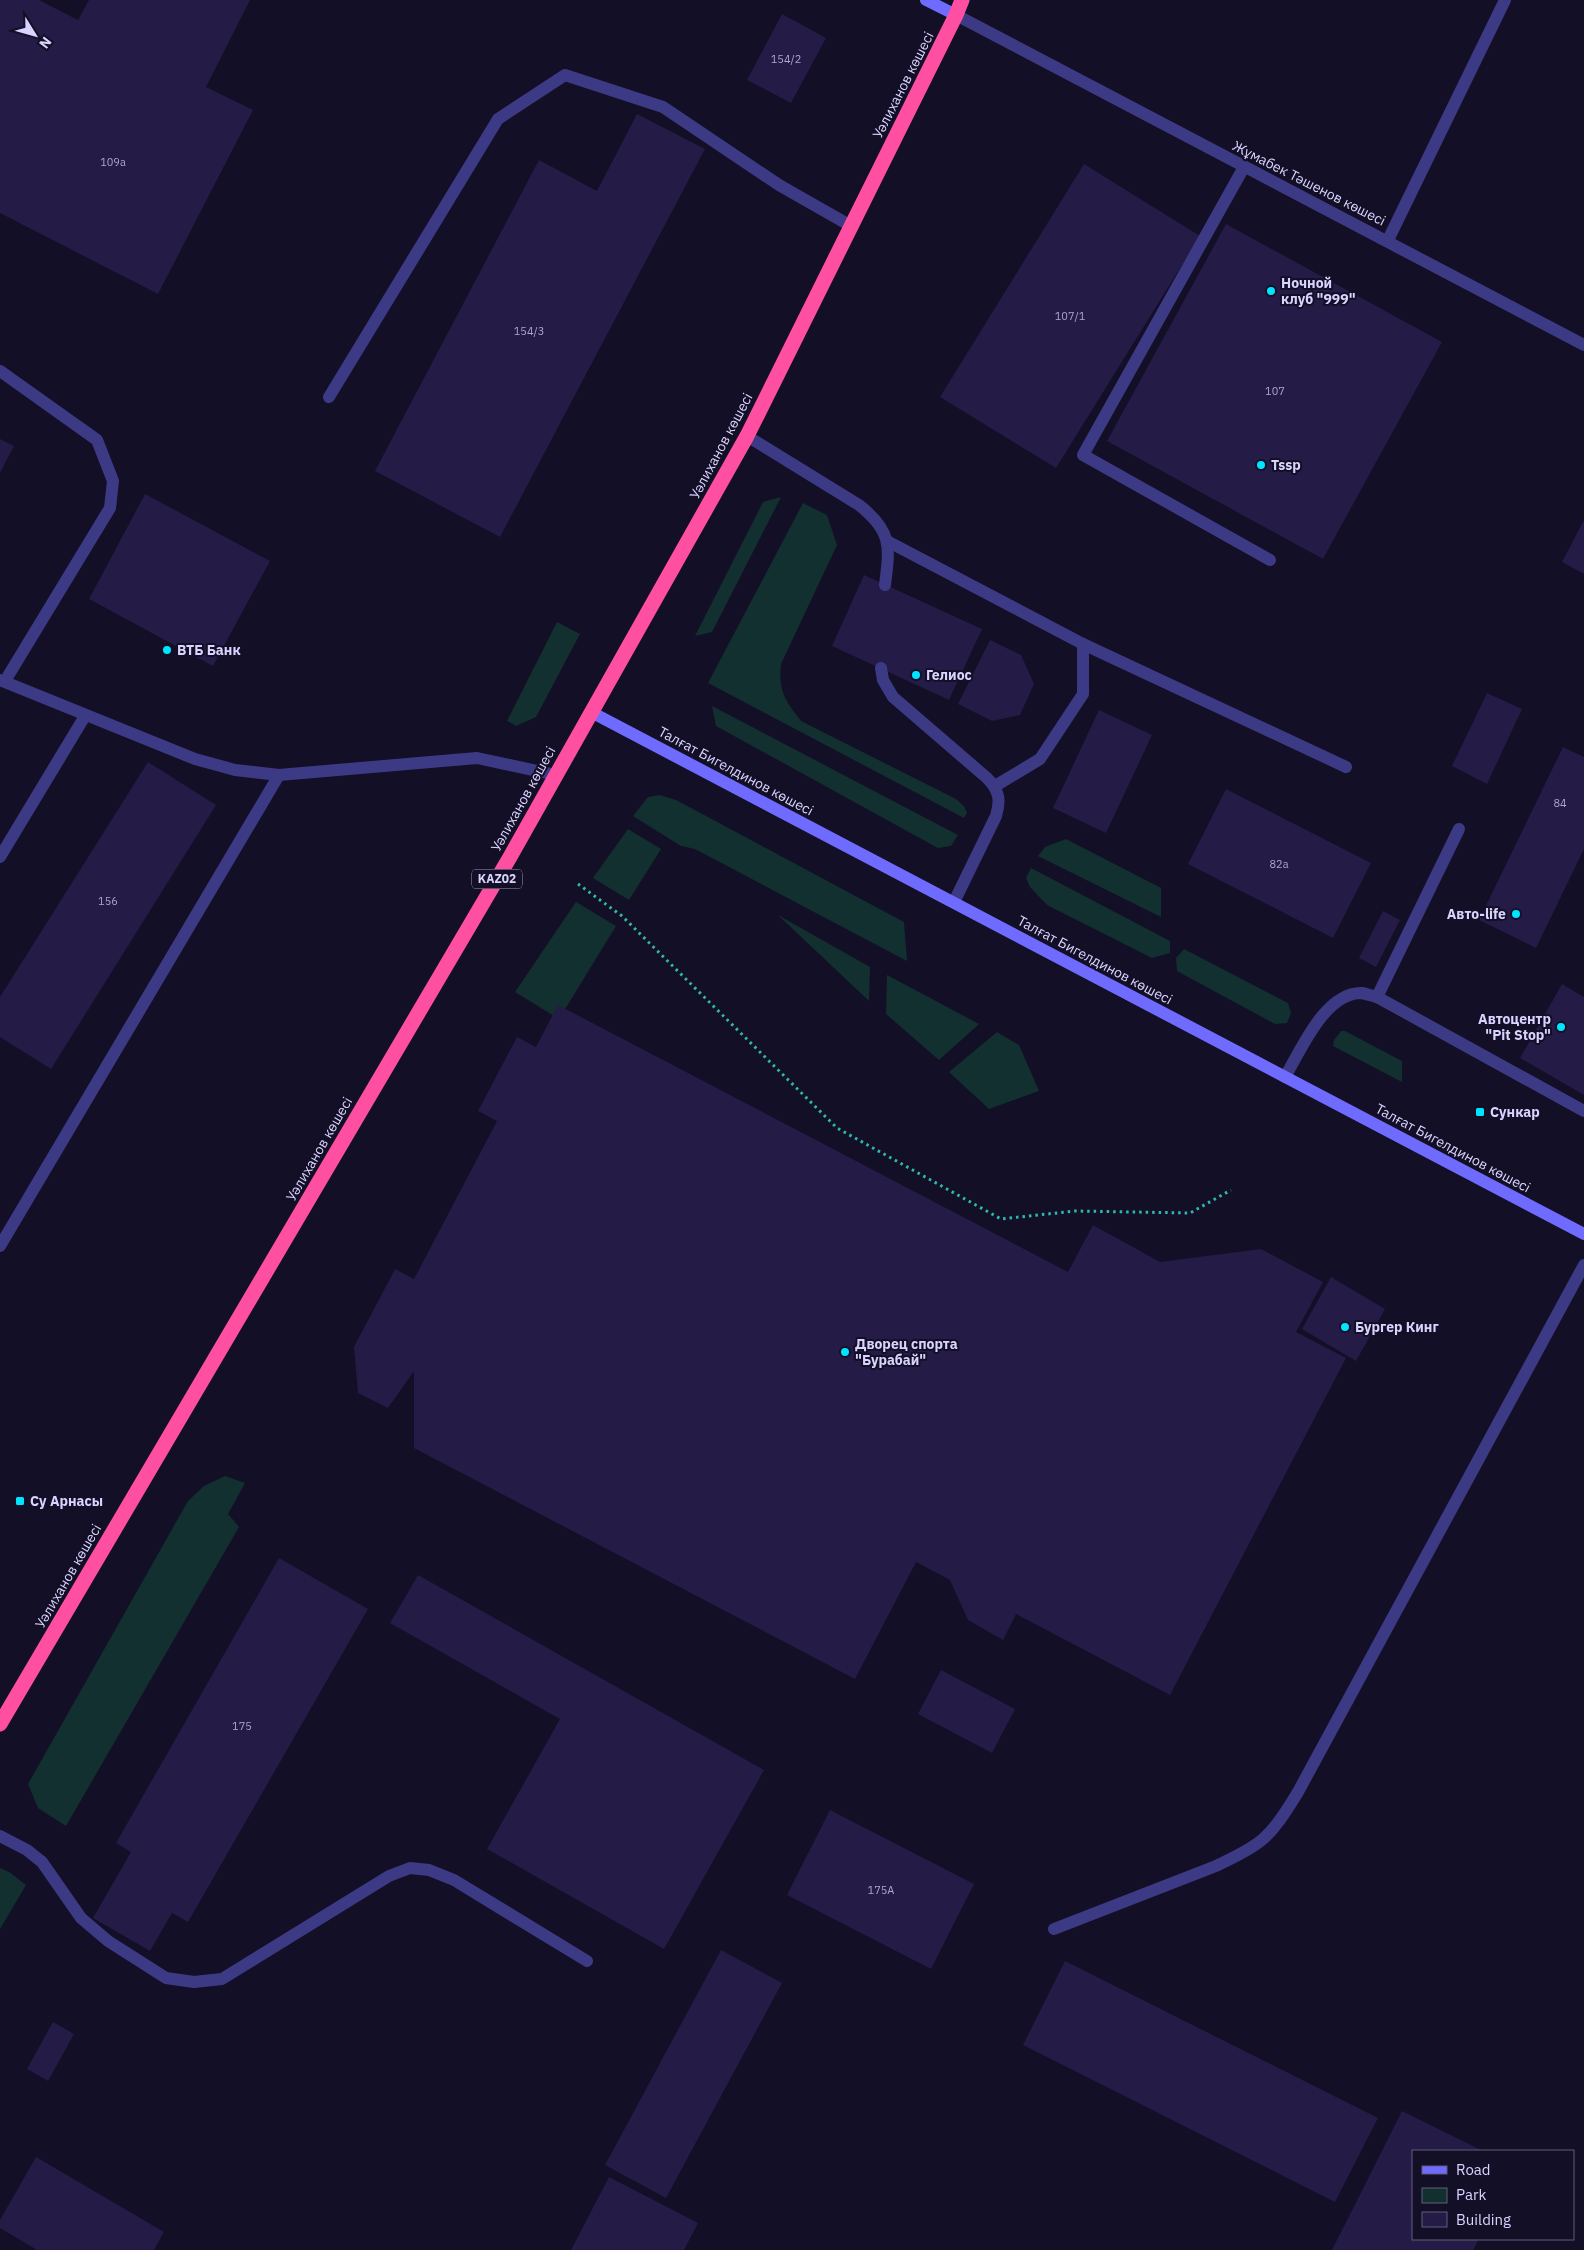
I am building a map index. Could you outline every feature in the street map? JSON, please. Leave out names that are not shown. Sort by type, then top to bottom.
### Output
[{"type":"highway","name":"Уәлиханов көшесі","points":[[0,1724],[510,858],[747,436],[962,0]]},
{"type":"highway","name":"KАZ02","points":[[956,15],[968,0]]},
{"type":"street","points":[[926,0],[956,15]]},
{"type":"street","points":[[1388,240],[1505,0]]},
{"type":"street","name":"Жұмабек Тәшенов көшесі","points":[[956,15],[1020,47],[1244,167],[1388,240],[1584,345]]},
{"type":"street","points":[[329,397],[498,119],[564,75],[662,107],[779,185],[851,226]]},
{"type":"street","points":[[1244,167],[1083,455],[1270,560]]},
{"type":"street","points":[[0,372],[97,440],[113,481],[110,508],[2,681],[195,759],[235,770],[279,775],[477,758],[556,774]]},
{"type":"street","points":[[747,436],[859,505],[882,527],[889,555],[886,585]]},
{"type":"street","points":[[887,541],[1083,644],[1346,766]]},
{"type":"street","points":[[995,786],[1040,759],[1083,694],[1083,644]]},
{"type":"street","points":[[881,668],[887,689],[901,705],[995,786],[999,796],[998,810],[954,902]]},
{"type":"street","name":"Талғат Бигелдинов көшесі","points":[[591,712],[1584,1234]]},
{"type":"street","points":[[0,857],[85,716]]},
{"type":"street","points":[[0,1246],[279,775]]},
{"type":"street","points":[[1377,997],[1459,829]]},
{"type":"street","points":[[1285,1077],[1322,1015],[1347,996],[1362,993],[1377,997],[1584,1111]]},
{"type":"street","points":[[1054,1929],[1216,1866],[1264,1839],[1282,1817],[1298,1792],[1584,1265]]},
{"type":"street","points":[[0,1836],[27,1850],[42,1862],[82,1918],[94,1931],[166,1978],[194,1982],[222,1978],[388,1876],[410,1868],[429,1870],[454,1880],[587,1961]]},
{"type":"path","points":[[578,884],[622,916],[837,1128],[1001,1219],[1075,1211],[1190,1213],[1231,1190]]},
{"type":"green space","points":[[781,497],[712,632],[695,636],[763,502]]},
{"type":"green space","points":[[803,503],[827,515],[837,545],[781,664],[782,688],[787,701],[801,721],[956,799],[964,806],[967,813],[964,818],[708,683]]},
{"type":"green space","points":[[557,622],[580,634],[536,717],[516,726],[507,721]]},
{"type":"green space","points":[[712,706],[958,835],[951,846],[938,848],[716,726]]},
{"type":"green space","points":[[660,795],[676,800],[904,922],[907,961],[695,849],[681,846],[633,816],[648,797]]},
{"type":"green space","points":[[628,829],[661,849],[629,900],[593,878]]},
{"type":"green space","points":[[1066,839],[1161,888],[1161,917],[1038,856],[1045,847]]},
{"type":"green space","points":[[1031,868],[1170,941],[1170,953],[1152,958],[1047,905],[1030,887],[1026,878]]},
{"type":"green space","points":[[576,902],[616,926],[559,1019],[515,992]]},
{"type":"green space","points":[[778,915],[870,967],[869,1001]]},
{"type":"green space","points":[[1184,949],[1288,1003],[1291,1013],[1287,1023],[1275,1024],[1177,971],[1176,958]]},
{"type":"green space","points":[[887,975],[979,1024],[939,1060],[886,1014]]},
{"type":"green space","points":[[1341,1031],[1345,1031],[1402,1061],[1402,1082],[1333,1046],[1334,1040]]},
{"type":"green space","points":[[997,1032],[1019,1045],[1039,1091],[989,1109],[949,1072]]},
{"type":"green space","points":[[225,1476],[245,1483],[228,1514],[239,1527],[66,1826],[38,1808],[28,1784],[188,1501],[204,1486]]},
{"type":"green space","points":[[0,1868],[9,1872],[26,1885],[0,1929]]},
{"type":"building","points":[[0,0],[39,0],[78,20],[89,0],[250,0],[206,87],[253,110],[158,294],[0,213]]},
{"type":"building","points":[[782,14],[826,38],[791,103],[747,80]]},
{"type":"building","points":[[637,114],[705,149],[500,537],[375,471],[539,160],[597,191]]},
{"type":"building","points":[[1084,164],[1200,236],[1056,468],[940,397]]},
{"type":"building","points":[[1226,224],[1442,342],[1323,559],[1107,441]]},
{"type":"building","points":[[0,439],[14,446],[0,473]]},
{"type":"building","points":[[145,494],[270,561],[213,666],[89,599]]},
{"type":"building","points":[[1584,520],[1584,574],[1562,562]]},
{"type":"building","points":[[864,575],[982,629],[949,700],[832,646]]},
{"type":"building","points":[[990,640],[1021,655],[1034,684],[1020,715],[992,721],[958,704]]},
{"type":"building","points":[[1487,693],[1522,709],[1487,784],[1452,766]]},
{"type":"building","points":[[1099,710],[1152,735],[1106,833],[1053,808]]},
{"type":"building","points":[[1563,747],[1584,757],[1584,849],[1536,948],[1479,920]]},
{"type":"building","points":[[148,762],[216,805],[51,1069],[0,1037],[0,997]]},
{"type":"building","points":[[1226,789],[1371,863],[1333,938],[1188,864]]},
{"type":"building","points":[[1383,911],[1400,920],[1376,967],[1359,958]]},
{"type":"building","name":"Автоцентр \"Pit Stop\"","points":[[1562,984],[1584,997],[1584,1095],[1520,1058]]},
{"type":"building","name":"Дворец спорта \"Бурабай\"","points":[[558,1005],[1068,1272],[1093,1225],[1160,1262],[1261,1249],[1323,1282],[1296,1332],[1346,1358],[1170,1695],[1016,1614],[1003,1640],[968,1620],[950,1580],[916,1562],[855,1679],[414,1448],[414,1371],[388,1408],[358,1393],[354,1347],[395,1269],[414,1279],[497,1121],[478,1111],[517,1037],[536,1047]]},
{"type":"building","points":[[1331,1277],[1385,1309],[1356,1361],[1302,1329]]},
{"type":"building","points":[[279,1558],[368,1609],[188,1922],[172,1913],[150,1951],[93,1918],[131,1852],[116,1843]]},
{"type":"building","points":[[418,1575],[764,1770],[664,1949],[487,1849],[560,1719],[390,1623]]},
{"type":"building","points":[[941,1670],[1015,1709],[992,1753],[918,1714]]},
{"type":"building","points":[[830,1810],[974,1884],[931,1969],[787,1895]]},
{"type":"building","points":[[721,1950],[782,1983],[666,2198],[605,2165]]},
{"type":"building","points":[[1065,1961],[1378,2118],[1335,2202],[1023,2045]]},
{"type":"building","points":[[53,2022],[74,2034],[48,2081],[27,2069]]},
{"type":"building","points":[[1402,2111],[1481,2150],[1412,2150],[1412,2240],[1478,2240],[1473,2250],[1332,2250]]},
{"type":"building","points":[[36,2157],[164,2232],[154,2250],[37,2250],[0,2228],[0,2220]]},
{"type":"building","points":[[609,2177],[698,2223],[684,2250],[571,2250]]},
{"type":"place","name":"Ночной клуб \"999\"","points":[[1271,291]]},
{"type":"place","name":"Tssp","points":[[1261,465]]},
{"type":"place","name":"ВТБ Банк","points":[[167,650]]},
{"type":"place","name":"Гелиос","points":[[916,675]]},
{"type":"place","name":"Авто-life","points":[[1516,914]]},
{"type":"place","name":"Автоцентр \"Pit Stop\"","points":[[1561,1027]]},
{"type":"place","name":"Сункар","points":[[1480,1112]]},
{"type":"place","name":"Бургер Кинг","points":[[1345,1327]]},
{"type":"place","name":"Дворец спорта \"Бурабай\"","points":[[845,1352]]},
{"type":"place","name":"Су Арнасы","points":[[20,1501]]}]
